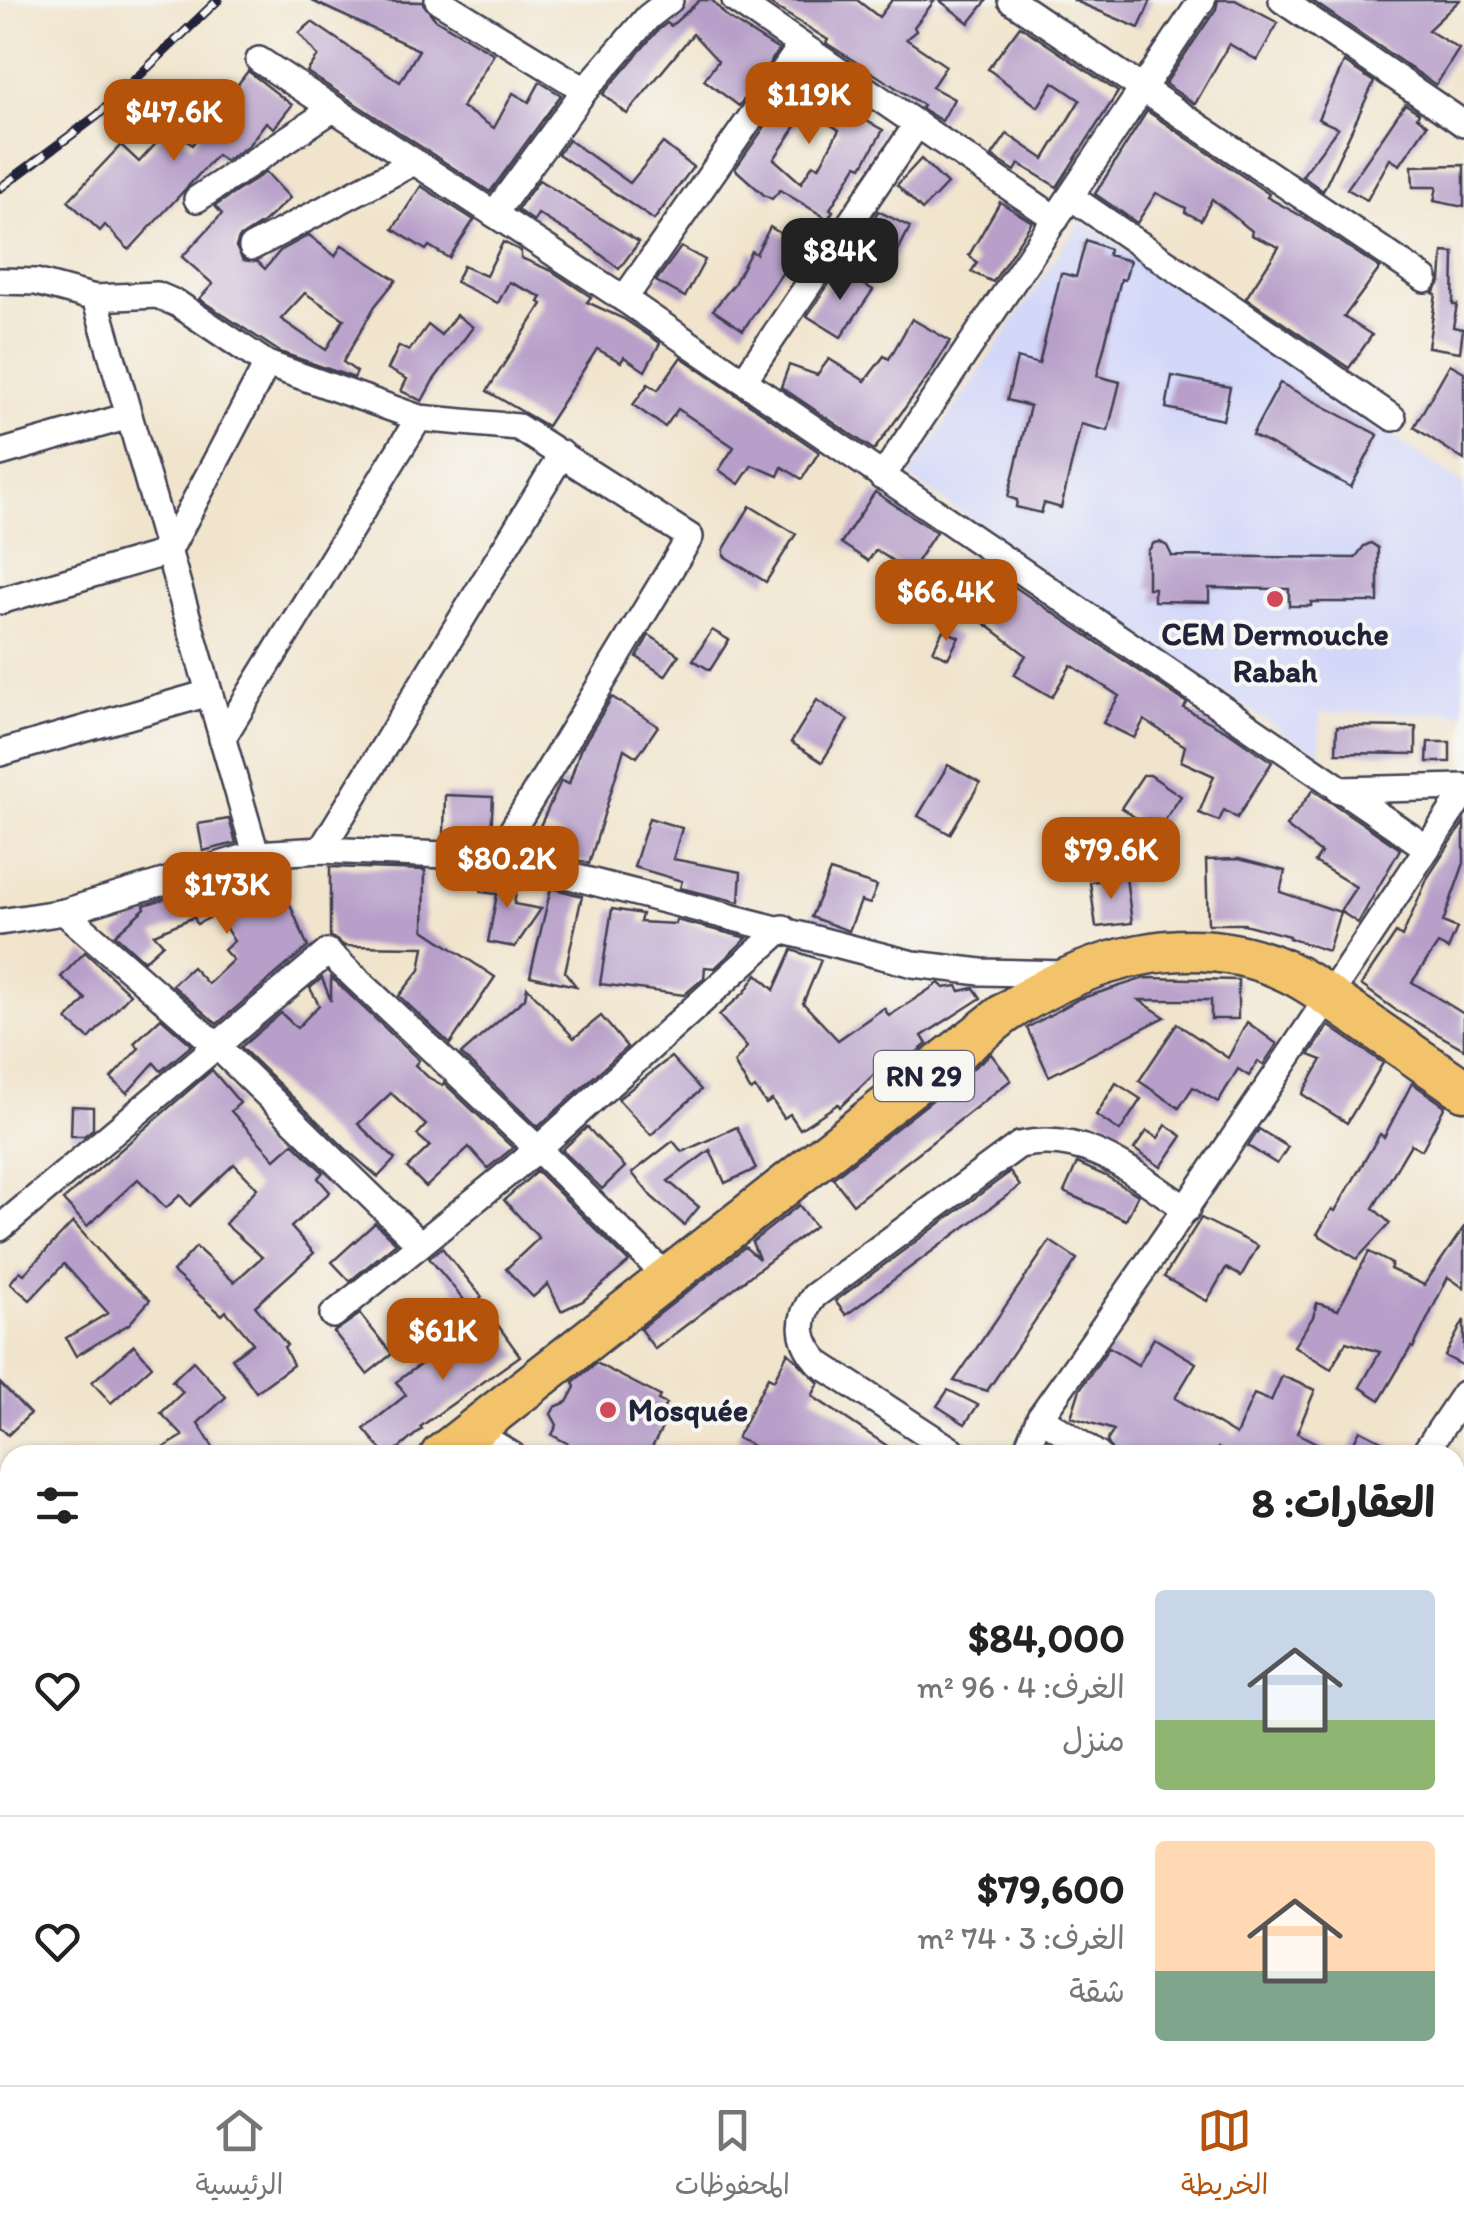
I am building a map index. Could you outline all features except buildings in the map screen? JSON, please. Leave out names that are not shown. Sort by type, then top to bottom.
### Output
[{"type":"main road","name":"RN 29","points":[[453,1445],[1004,1014],[1072,974],[1139,953],[1190,950],[1242,956],[1286,971],[1464,1090]]},
{"type":"street","points":[[438,0],[585,90]]},
{"type":"street","points":[[494,214],[585,90],[648,17],[670,0]]},
{"type":"street","points":[[735,0],[1056,219]]},
{"type":"street","points":[[1012,0],[1425,279]]},
{"type":"street","points":[[882,478],[1202,0]]},
{"type":"street","points":[[1282,0],[1464,124]]},
{"type":"street","points":[[624,299],[802,46]]},
{"type":"street","points":[[259,60],[624,299],[1428,848]]},
{"type":"street","points":[[198,198],[332,108]]},
{"type":"street","points":[[744,380],[916,126]]},
{"type":"street","points":[[252,247],[414,162]]},
{"type":"street","points":[[1070,197],[1394,418]]},
{"type":"street","points":[[0,281],[36,282],[94,298],[157,294],[267,364],[419,418],[518,427],[690,538],[496,857]]},
{"type":"street","points":[[94,298],[256,854]]},
{"type":"street","points":[[0,601],[168,552],[267,364]]},
{"type":"street","points":[[0,453],[128,416]]},
{"type":"street","points":[[222,739],[419,418]]},
{"type":"street","points":[[321,850],[562,454]]},
{"type":"street","points":[[0,753],[209,693]]},
{"type":"street","points":[[1339,790],[1464,789]]},
{"type":"street","points":[[1028,1445],[1040,1416],[1188,1210],[1464,789]]},
{"type":"street","points":[[0,922],[64,912],[256,854],[321,850],[496,857],[913,964],[981,972],[1072,974]]},
{"type":"street","points":[[64,912],[217,1046],[420,1244]]},
{"type":"street","points":[[333,1315],[538,1149],[783,928]]},
{"type":"street","points":[[0,1228],[328,952],[538,1149],[666,1276]]},
{"type":"street","points":[[943,1445],[820,1364],[807,1350],[800,1323],[814,1296],[1019,1145],[1040,1140],[1067,1141],[1104,1154],[1188,1210]]},
{"type":"street","points":[[1430,1445],[1464,1394]]},
{"type":"street","points":[[1040,1416],[1083,1445]]},
{"type":"street","points":[[472,1431],[495,1445]]},
{"type":"shaded area","name":"CEM Dermouche Rabah","points":[[1081,220],[1464,485],[1464,713],[1320,713],[1320,758],[909,477]]},
{"type":"railway","points":[[0,188],[98,115],[218,0]]},
{"type":"place","name":"CEM Dermouche Rabah","points":[[1275,599]]},
{"type":"place","name":"Mosquée","points":[[608,1410]]}]
